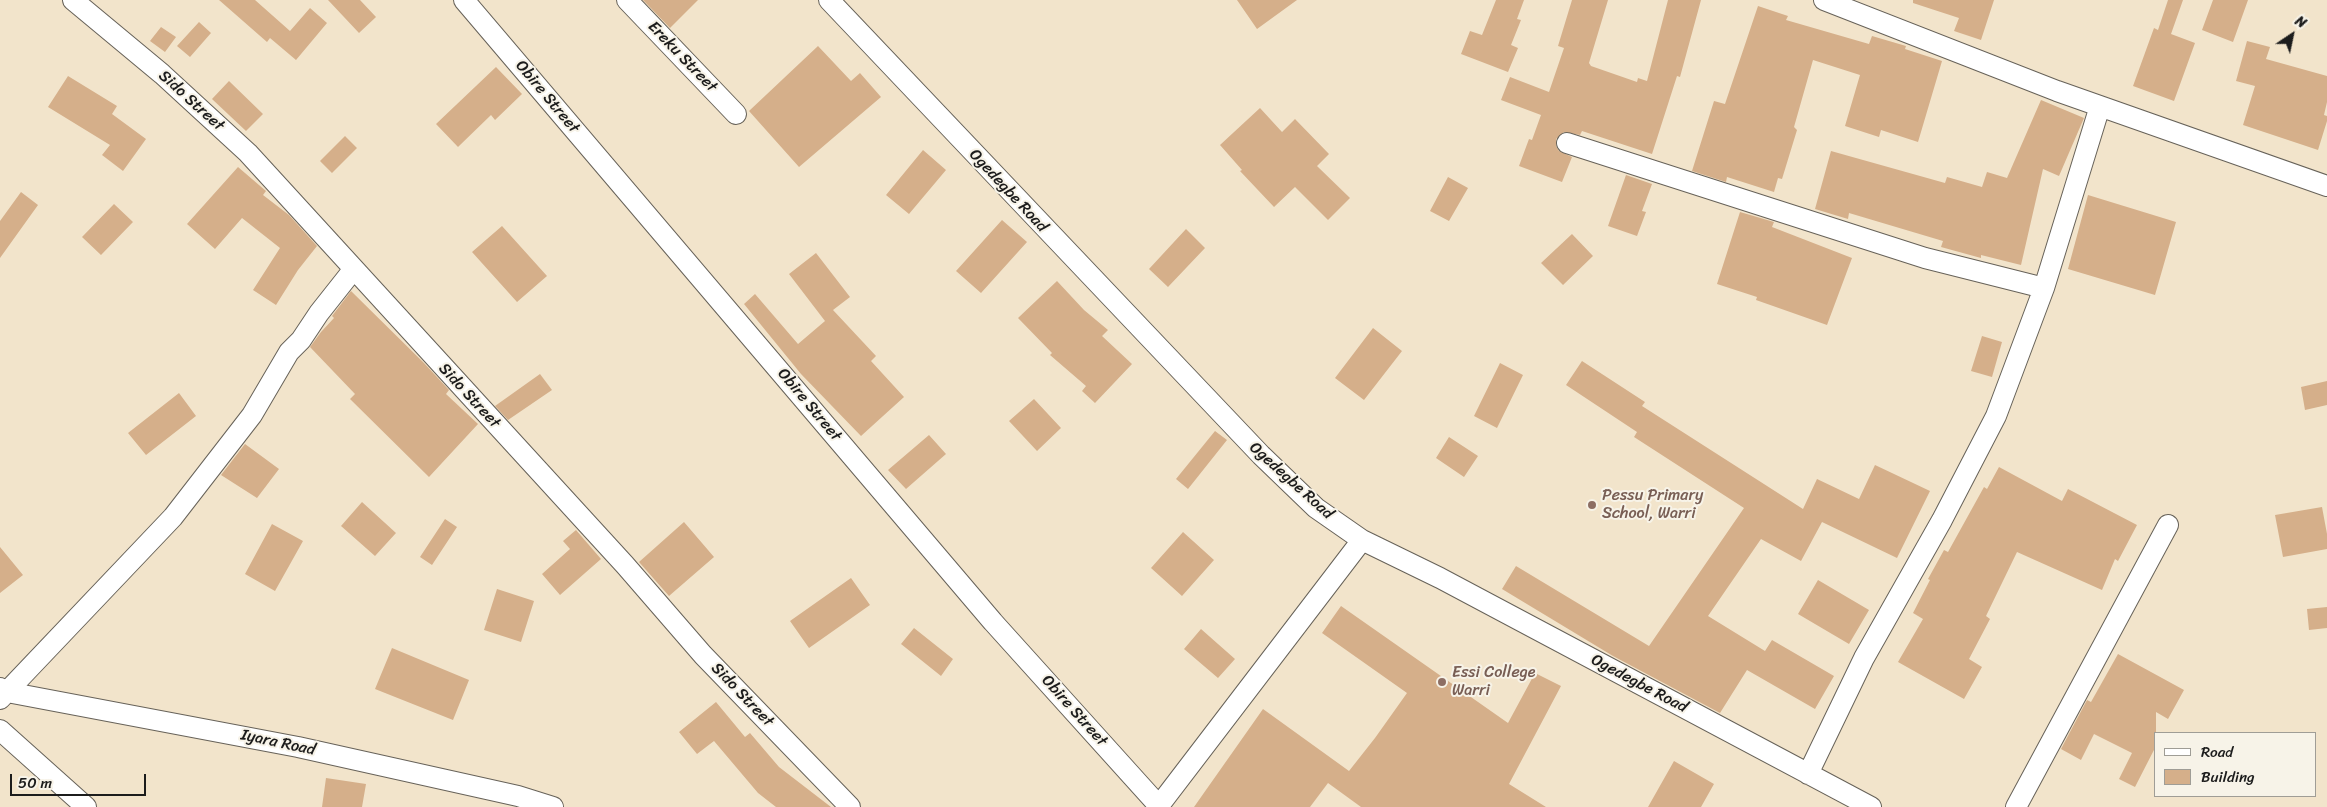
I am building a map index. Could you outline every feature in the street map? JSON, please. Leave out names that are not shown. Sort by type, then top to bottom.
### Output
[{"type":"street","name":"Sido Street","points":[[73,0],[162,74],[248,152],[311,220],[353,270],[625,565],[703,655],[850,807]]},
{"type":"street","name":"Obire Street","points":[[464,0],[987,614],[1159,806]]},
{"type":"street","name":"Ereku Street","points":[[627,0],[736,114]]},
{"type":"street","name":"Ogedegbe Road","points":[[829,0],[1024,208],[1261,455],[1316,508],[1362,540],[1440,578],[1871,807]]},
{"type":"street","points":[[1824,0],[2100,106],[2327,186]]},
{"type":"street","points":[[1808,774],[1864,658],[1942,520],[1996,416],[2044,288],[2100,106]]},
{"type":"street","points":[[1567,143],[1925,258],[2044,288]]},
{"type":"street","points":[[2,693],[173,517],[252,415],[289,352],[301,340],[319,313],[353,270]]},
{"type":"street","points":[[2016,807],[2168,525]]},
{"type":"street","points":[[1159,806],[1362,540]]},
{"type":"street","name":"Iyara Road","points":[[2,693],[298,747],[518,796],[553,807]]},
{"type":"street","points":[[0,730],[86,807]]},
{"type":"building","points":[[219,0],[255,0],[290,31],[310,8],[327,23],[296,60],[270,38],[267,42]]},
{"type":"building","points":[[328,0],[360,0],[376,17],[359,33]]},
{"type":"building","points":[[643,0],[698,0],[670,28]]},
{"type":"building","points":[[1237,0],[1297,0],[1257,29]]},
{"type":"building","points":[[1496,0],[1524,0],[1517,19],[1521,20],[1511,45],[1518,48],[1508,72],[1461,54],[1470,31],[1482,35]]},
{"type":"building","points":[[1572,0],[1608,0],[1589,63],[1591,66],[1637,82],[1638,78],[1647,81],[1668,0],[1701,0],[1680,77],[1677,76],[1652,154],[1582,131],[1580,135],[1564,132],[1556,139],[1556,146],[1559,151],[1572,157],[1562,182],[1519,166],[1529,139],[1532,140],[1541,115],[1501,100],[1510,77],[1549,92],[1564,48],[1558,46]]},
{"type":"building","points":[[1913,0],[1994,0],[1981,40],[1954,31],[1959,18],[1913,3]]},
{"type":"building","points":[[2168,0],[2183,0],[2171,34],[2195,43],[2174,101],[2133,86],[2154,28],[2158,30]]},
{"type":"building","points":[[2213,0],[2248,0],[2233,42],[2202,30]]},
{"type":"building","points":[[1758,6],[1788,16],[1786,20],[1869,44],[1872,36],[1906,46],[1905,49],[1942,61],[1918,142],[1881,130],[1879,137],[1845,126],[1860,75],[1813,60],[1794,127],[1797,130],[1782,179],[1778,178],[1774,192],[1727,177],[1726,182],[1692,171],[1714,101],[1725,104]]},
{"type":"building","points":[[199,22],[211,33],[190,57],[177,46]]},
{"type":"building","points":[[161,27],[176,37],[165,52],[150,41]]},
{"type":"building","points":[[2247,41],[2270,47],[2266,59],[2327,76],[2327,102],[2324,115],[2327,116],[2327,121],[2318,150],[2243,125],[2255,86],[2236,81]]},
{"type":"building","points":[[818,46],[851,81],[860,73],[881,97],[799,167],[749,111]]},
{"type":"building","points":[[496,67],[522,94],[495,120],[491,115],[458,147],[436,124]]},
{"type":"building","points":[[68,76],[117,106],[112,114],[146,139],[123,171],[102,155],[110,145],[48,107]]},
{"type":"building","points":[[229,81],[263,114],[246,131],[212,99]]},
{"type":"building","points":[[2041,100],[2084,118],[2059,176],[2043,169],[2021,265],[1981,255],[1981,258],[1941,247],[1943,241],[1849,213],[1848,219],[1815,209],[1831,151],[1945,183],[1947,177],[1982,187],[1987,172],[2007,178]]},
{"type":"building","points":[[1260,108],[1282,132],[1295,119],[1329,154],[1317,166],[1350,198],[1328,220],[1295,187],[1274,207],[1240,171],[1242,170],[1220,145]]},
{"type":"building","points":[[345,136],[357,148],[332,173],[320,161]]},
{"type":"building","points":[[923,150],[946,170],[909,214],[886,195]]},
{"type":"building","points":[[238,167],[266,191],[263,195],[289,215],[317,246],[298,270],[276,305],[253,290],[280,248],[242,218],[215,249],[187,224]]},
{"type":"building","points":[[1626,175],[1652,184],[1642,211],[1646,212],[1637,236],[1608,226]]},
{"type":"building","points":[[1448,177],[1468,188],[1449,221],[1430,211]]},
{"type":"building","points":[[21,192],[38,205],[0,258],[0,221]]},
{"type":"building","points":[[2088,195],[2176,222],[2155,295],[2068,269]]},
{"type":"building","points":[[114,204],[133,222],[101,255],[82,237]]},
{"type":"building","points":[[1740,212],[1774,222],[1772,227],[1852,258],[1827,325],[1756,300],[1757,297],[1717,284]]},
{"type":"building","points":[[1002,220],[1027,242],[981,293],[956,271]]},
{"type":"building","points":[[502,226],[547,276],[517,302],[472,252]]},
{"type":"building","points":[[1186,229],[1205,248],[1168,287],[1149,269]]},
{"type":"building","points":[[1572,234],[1593,256],[1563,285],[1541,263]]},
{"type":"building","points":[[816,253],[850,297],[833,310],[876,356],[871,361],[904,397],[861,436],[801,374],[744,304],[755,294],[798,344],[825,321],[789,274]]},
{"type":"building","points":[[1057,281],[1084,310],[1108,330],[1102,336],[1132,364],[1095,403],[1082,391],[1086,386],[1050,355],[1052,353],[1018,318]]},
{"type":"building","points":[[351,291],[424,363],[449,390],[446,394],[478,424],[429,477],[350,399],[355,394],[310,347],[334,318],[332,316]]},
{"type":"building","points":[[1373,328],[1402,351],[1364,400],[1335,378]]},
{"type":"building","points":[[1982,336],[2002,342],[1992,377],[1971,371]]},
{"type":"building","points":[[1582,361],[1645,402],[1642,406],[1803,509],[1817,479],[1859,499],[1875,465],[1930,491],[1897,558],[1822,522],[1801,561],[1761,539],[1708,616],[1765,651],[1772,640],[1834,676],[1815,709],[1747,670],[1720,713],[1613,656],[1502,589],[1516,566],[1649,646],[1744,508],[1634,437],[1637,432],[1566,385]]},
{"type":"building","points":[[1500,363],[1523,375],[1497,428],[1474,416]]},
{"type":"building","points":[[540,374],[552,390],[508,420],[495,406]]},
{"type":"building","points":[[2327,381],[2327,405],[2305,410],[2301,387]]},
{"type":"building","points":[[179,393],[196,416],[146,455],[128,433]]},
{"type":"building","points":[[1034,399],[1061,428],[1037,451],[1009,421]]},
{"type":"building","points":[[1215,431],[1227,440],[1188,489],[1176,479]]},
{"type":"building","points":[[929,435],[946,454],[906,489],[888,470]]},
{"type":"building","points":[[1449,437],[1478,456],[1464,477],[1436,458]]},
{"type":"building","points":[[245,444],[279,469],[257,498],[221,475]]},
{"type":"building","points":[[1999,467],[2062,501],[2068,489],[2137,525],[2118,561],[2115,559],[2102,590],[2017,552],[1986,616],[1990,619],[1969,659],[1982,667],[1964,699],[1898,662],[1923,619],[1913,613],[1930,580],[1928,579],[1944,550],[1948,552],[1984,487],[1987,489]]},
{"type":"building","points":[[362,502],[396,533],[375,556],[341,526]]},
{"type":"building","points":[[2322,507],[2327,534],[2327,549],[2283,557],[2275,515]]},
{"type":"building","points":[[445,519],[457,527],[432,565],[420,557]]},
{"type":"building","points":[[684,522],[714,557],[669,596],[639,562]]},
{"type":"building","points":[[272,524],[303,541],[275,591],[245,574]]},
{"type":"building","points":[[576,530],[601,559],[560,595],[542,574],[570,549],[563,541]]},
{"type":"building","points":[[1183,532],[1214,560],[1182,596],[1151,568]]},
{"type":"building","points":[[0,547],[23,575],[0,593]]},
{"type":"building","points":[[851,578],[870,605],[809,648],[790,621]]},
{"type":"building","points":[[1818,580],[1869,610],[1849,644],[1798,614]]},
{"type":"building","points":[[497,589],[534,601],[521,642],[484,630]]},
{"type":"building","points":[[1341,606],[1508,723],[1535,673],[1561,686],[1509,784],[1546,807],[1361,807],[1328,783],[1310,807],[1194,807],[1263,709],[1349,771],[1375,738],[1407,693],[1322,633]]},
{"type":"building","points":[[2327,607],[2327,628],[2309,630],[2307,609]]},
{"type":"building","points":[[914,628],[953,659],[941,676],[901,644]]},
{"type":"building","points":[[1201,629],[1235,659],[1218,678],[1184,649]]},
{"type":"building","points":[[392,648],[469,680],[453,720],[375,689]]},
{"type":"building","points":[[2118,654],[2184,690],[2168,719],[2156,712],[2154,750],[2135,787],[2119,779],[2132,753],[2094,734],[2081,760],[2061,749],[2087,700],[2091,702]]},
{"type":"building","points":[[716,702],[745,737],[750,733],[779,767],[831,807],[776,807],[758,793],[714,741],[697,754],[679,732]]},
{"type":"building","points":[[1674,761],[1714,784],[1701,807],[1648,807]]},
{"type":"building","points":[[326,778],[366,784],[362,807],[322,807]]},
{"type":"place","name":"Pessu Primary School, Warri","points":[[1592,505]]},
{"type":"place","name":"Essi College Warri","points":[[1442,682]]}]
